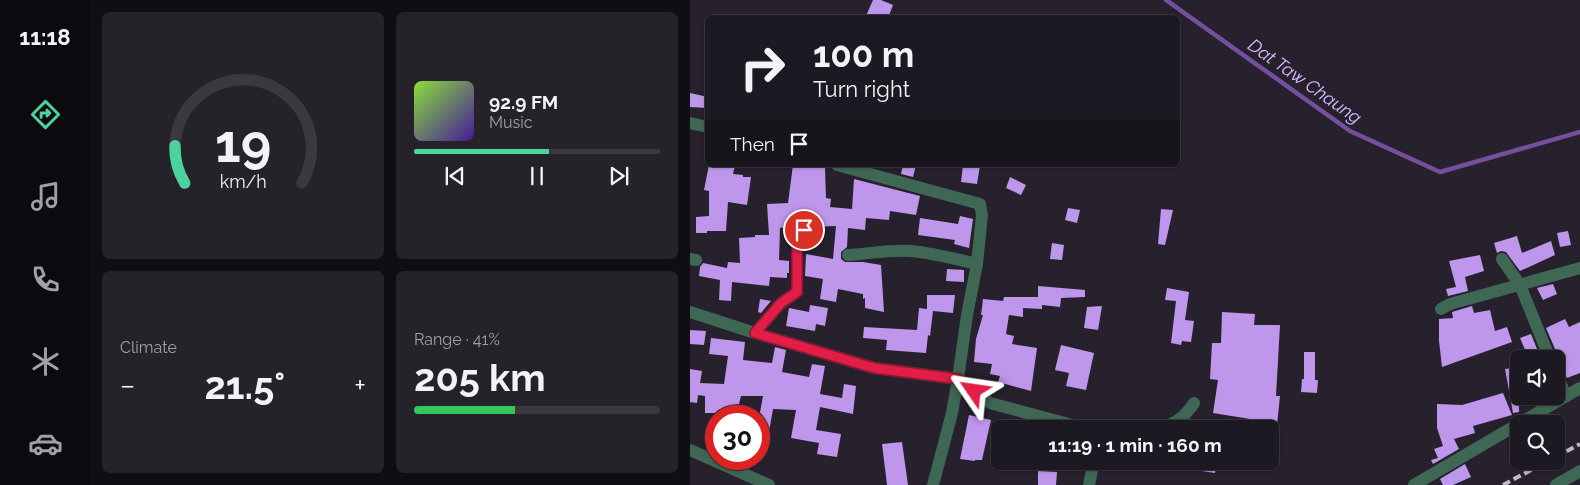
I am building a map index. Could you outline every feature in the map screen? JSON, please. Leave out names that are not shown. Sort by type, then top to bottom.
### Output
[{"type":"street","points":[[690,122],[705,126]]},
{"type":"street","points":[[844,167],[980,204],[982,214],[977,264],[967,315],[958,379],[952,413],[933,485]]},
{"type":"street","points":[[755,333],[781,303],[797,292],[797,246],[804,230]]},
{"type":"street","points":[[848,256],[892,251],[911,251],[977,264]]},
{"type":"street","points":[[1502,259],[1520,285],[1546,350]]},
{"type":"street","points":[[1441,308],[1580,268]]},
{"type":"street","points":[[690,312],[874,368],[958,379],[990,403],[1054,420]]},
{"type":"street","points":[[1414,485],[1580,388]]},
{"type":"street","points":[[1178,420],[1186,415],[1194,402]]},
{"type":"street","points":[[690,450],[769,485]]},
{"type":"street","points":[[1089,485],[1092,470]]},
{"type":"street","points":[[1556,485],[1573,478]]},
{"type":"building","points":[[873,0],[881,0],[893,5],[889,15],[866,15]]},
{"type":"building","points":[[690,93],[705,96],[705,108],[690,107]]},
{"type":"building","points":[[709,167],[735,167],[733,174],[751,177],[747,205],[728,202],[726,231],[696,233],[696,217],[709,216],[709,191],[704,190]]},
{"type":"building","points":[[793,167],[825,168],[826,198],[831,199],[830,207],[852,209],[854,179],[920,196],[916,215],[890,211],[889,220],[866,218],[865,230],[848,228],[847,247],[841,252],[841,259],[845,262],[881,265],[884,312],[865,308],[863,294],[838,289],[836,302],[820,299],[823,279],[805,276],[806,254],[833,259],[836,226],[811,227],[811,225],[804,222],[797,226],[780,228],[779,260],[789,261],[787,278],[770,277],[769,286],[732,282],[731,301],[719,300],[720,280],[699,276],[700,267],[703,263],[727,268],[728,262],[740,263],[739,238],[769,235],[767,204],[788,203]]},
{"type":"building","points":[[903,167],[916,167],[913,177],[901,174]]},
{"type":"building","points":[[963,167],[980,167],[977,184],[961,182]]},
{"type":"building","points":[[1010,177],[1026,185],[1021,195],[1006,188]]},
{"type":"building","points":[[1068,208],[1080,210],[1077,223],[1065,220]]},
{"type":"building","points":[[1161,209],[1173,210],[1165,245],[1158,244]]},
{"type":"building","points":[[960,216],[973,219],[969,248],[954,244],[955,240],[918,235],[920,218],[958,224]]},
{"type":"building","points":[[1568,231],[1571,245],[1560,247],[1557,233]]},
{"type":"building","points":[[1517,236],[1522,253],[1551,241],[1555,255],[1520,271],[1506,252],[1501,251],[1497,253],[1494,243]]},
{"type":"building","points":[[1052,243],[1064,245],[1062,260],[1050,259]]},
{"type":"building","points":[[1480,255],[1484,271],[1465,277],[1468,291],[1448,296],[1446,289],[1456,287],[1449,261]]},
{"type":"building","points":[[947,269],[964,270],[964,282],[946,281]]},
{"type":"building","points":[[1553,284],[1557,294],[1543,300],[1537,288]]},
{"type":"building","points":[[1038,286],[1085,290],[1085,297],[1061,298],[1060,307],[1042,305],[1042,309],[1023,308],[1023,317],[1009,315],[1006,334],[1014,336],[1012,344],[1037,348],[1031,391],[998,382],[1000,376],[990,374],[992,364],[974,362],[976,339],[983,315],[981,315],[983,299],[1003,301],[1004,297],[1038,297]]},
{"type":"building","points":[[1167,288],[1189,292],[1185,320],[1194,321],[1191,342],[1182,341],[1181,345],[1171,343],[1176,301],[1165,300]]},
{"type":"building","points":[[927,295],[955,295],[953,313],[933,311],[926,353],[886,350],[887,340],[863,338],[864,327],[917,330],[919,308],[927,309]]},
{"type":"building","points":[[760,299],[771,301],[761,313],[758,312]]},
{"type":"building","points":[[810,305],[828,308],[825,326],[816,324],[815,331],[786,326],[789,308],[809,312]]},
{"type":"building","points":[[1102,306],[1098,330],[1084,328],[1087,307]]},
{"type":"building","points":[[1472,306],[1474,313],[1490,310],[1495,331],[1507,327],[1512,342],[1442,367],[1439,319],[1453,318],[1452,312]]},
{"type":"building","points":[[1222,312],[1255,314],[1254,325],[1280,325],[1276,396],[1280,396],[1278,420],[1256,420],[1213,413],[1218,380],[1210,379],[1212,343],[1221,343]]},
{"type":"building","points":[[1565,319],[1569,327],[1580,322],[1580,373],[1567,378],[1565,374],[1565,350],[1555,350],[1546,328]]},
{"type":"building","points":[[690,330],[706,331],[704,345],[690,344]]},
{"type":"building","points":[[1531,334],[1537,350],[1525,350],[1520,338]]},
{"type":"building","points":[[711,338],[745,342],[743,360],[772,363],[775,347],[786,350],[782,372],[809,377],[812,364],[825,366],[820,394],[842,398],[844,384],[856,386],[853,414],[820,407],[816,430],[841,434],[837,457],[817,454],[819,443],[791,438],[796,410],[773,409],[770,426],[770,405],[761,405],[763,396],[741,396],[739,405],[705,405],[705,396],[698,395],[697,403],[690,402],[690,369],[702,371],[700,383],[724,384],[728,356],[709,354]]},
{"type":"building","points":[[1061,345],[1094,353],[1086,390],[1066,386],[1069,373],[1055,370]]},
{"type":"building","points":[[1304,352],[1315,352],[1315,380],[1318,380],[1317,393],[1301,392],[1302,379],[1304,379]]},
{"type":"building","points":[[1510,368],[1510,396],[1505,369]]},
{"type":"building","points":[[1503,393],[1512,415],[1473,426],[1475,433],[1454,439],[1459,449],[1433,464],[1431,460],[1438,458],[1434,449],[1443,446],[1437,428],[1437,404],[1462,405]]},
{"type":"building","points":[[1512,405],[1519,405],[1519,412],[1513,413]]},
{"type":"building","points":[[969,415],[991,420],[982,460],[960,459]]},
{"type":"building","points":[[902,442],[908,485],[887,485],[882,444]]},
{"type":"building","points":[[1465,464],[1471,477],[1453,485],[1443,485],[1440,479]]},
{"type":"building","points":[[1195,470],[1216,470],[1215,473]]},
{"type":"building","points":[[1038,471],[1057,472],[1056,485],[1038,485]]},
{"type":"waterway","name":"Dat Taw Chaung","points":[[1166,0],[1350,131],[1440,172],[1580,132]]},
{"type":"railway","points":[[1565,452],[1580,444]]},
{"type":"railway","points":[[1503,485],[1531,470]]},
{"type":"route","points":[[804,230],[797,246],[797,292],[781,303],[755,333],[874,368],[958,379],[974,391]]}]
